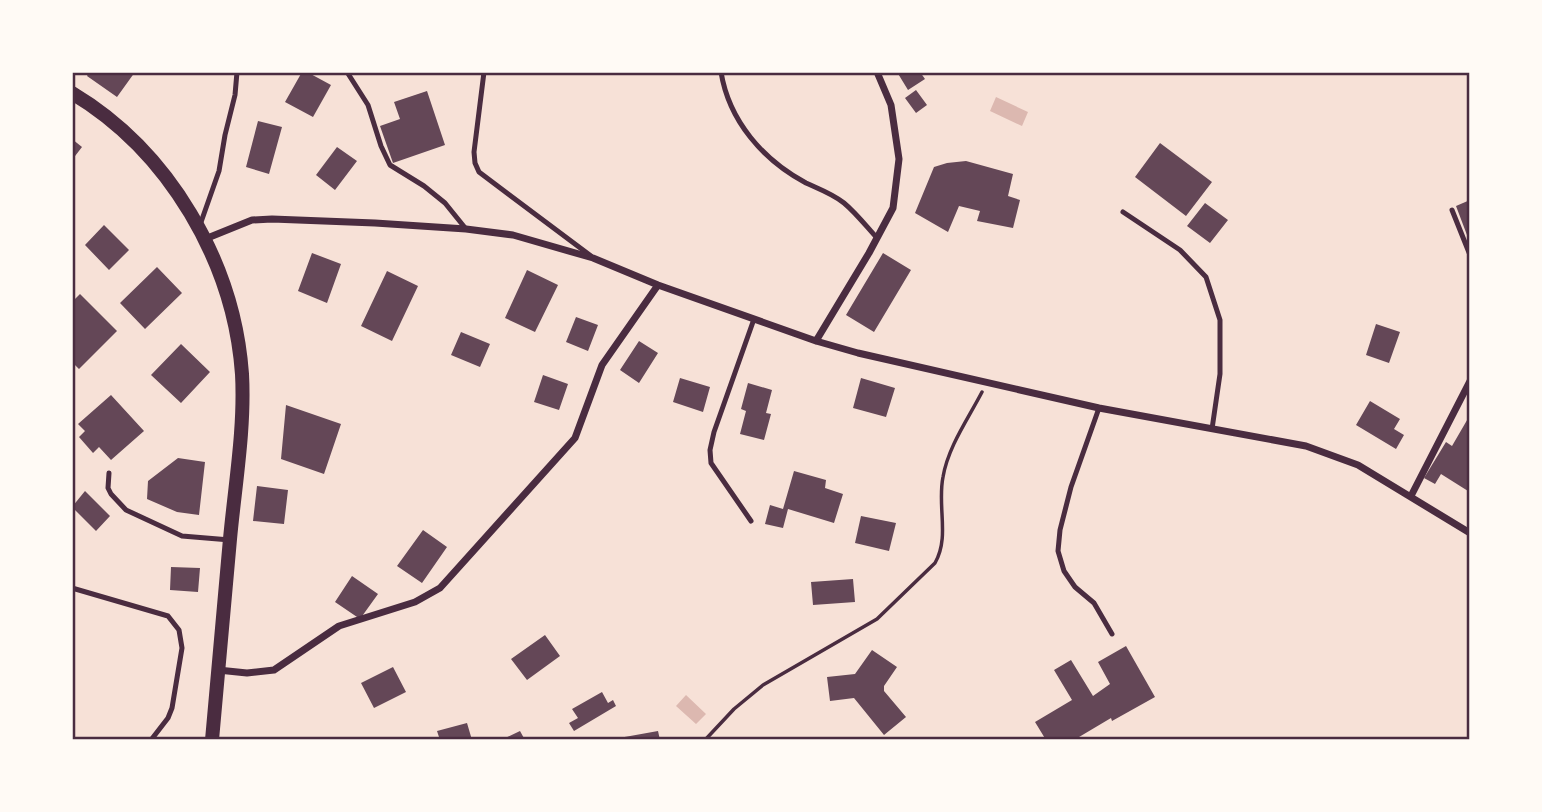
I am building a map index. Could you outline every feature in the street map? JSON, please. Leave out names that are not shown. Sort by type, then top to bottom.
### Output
[{"type":"main road","points":[[72,93],[107,117],[166,178],[202,233],[222,279],[236,330],[242,374],[240,443],[212,740]]},
{"type":"street","points":[[816,341],[893,208],[900,159],[891,105],[877,72]]},
{"type":"street","points":[[202,233],[251,220],[272,219],[466,229],[513,235],[593,258],[659,285],[816,341],[858,353],[1100,408],[1306,446],[1358,465],[1470,533]]},
{"type":"street","points":[[218,670],[255,673],[274,670],[339,626],[415,602],[440,588],[575,438],[602,365],[659,285]]},
{"type":"street","points":[[1411,496],[1470,381]]},
{"type":"lane","points":[[202,233],[219,171],[235,95],[237,72]]},
{"type":"lane","points":[[347,72],[368,105],[390,165],[445,203],[466,229]]},
{"type":"lane","points":[[484,72],[474,152],[479,172],[593,258]]},
{"type":"lane","points":[[720,72],[723,87],[734,112],[746,133],[762,151],[783,169],[843,202],[877,238]]},
{"type":"lane","points":[[1452,209],[1470,255]]},
{"type":"lane","points":[[1123,212],[1180,250],[1206,277],[1220,320],[1220,374],[1212,429]]},
{"type":"lane","points":[[751,520],[711,463],[710,450],[754,319]]},
{"type":"lane","points":[[1100,408],[1071,487],[1060,530],[1058,551],[1064,571],[1075,587],[1094,603],[1112,634]]},
{"type":"lane","points":[[109,473],[108,488],[126,510],[182,536],[230,540]]},
{"type":"lane","points":[[72,588],[168,617],[179,630],[182,648],[172,708],[168,718],[151,740]]},
{"type":"path","points":[[705,740],[734,709],[763,685],[877,619],[935,563],[943,541],[941,492],[948,457],[984,389]]},
{"type":"shaded area","points":[[996,97],[1028,112],[1022,126],[990,111]]},
{"type":"shaded area","points":[[686,695],[706,714],[696,724],[676,706]]},
{"type":"building","points":[[89,72],[135,72],[117,97],[87,76]]},
{"type":"building","points":[[302,72],[331,85],[313,117],[285,102]]},
{"type":"building","points":[[897,72],[920,72],[925,79],[908,90]]},
{"type":"building","points":[[916,90],[927,105],[916,113],[905,98]]},
{"type":"building","points":[[427,91],[445,145],[393,163],[380,126],[400,119],[394,102]]},
{"type":"building","points":[[258,121],[282,127],[269,174],[246,167]]},
{"type":"building","points":[[72,139],[82,147],[72,160]]},
{"type":"building","points":[[1160,143],[1212,182],[1186,216],[1135,177]]},
{"type":"building","points":[[337,147],[357,161],[335,190],[316,175]]},
{"type":"building","points":[[966,161],[1013,174],[1008,196],[1020,200],[1013,228],[977,221],[980,211],[959,206],[948,232],[915,213],[934,167]]},
{"type":"building","points":[[1470,200],[1470,243],[1456,206]]},
{"type":"building","points":[[1205,203],[1228,220],[1210,243],[1187,226]]},
{"type":"building","points":[[104,225],[129,250],[109,270],[85,245]]},
{"type":"building","points":[[312,253],[341,264],[327,303],[298,291]]},
{"type":"building","points":[[883,253],[911,270],[874,332],[846,315]]},
{"type":"building","points":[[157,267],[182,293],[145,329],[120,303]]},
{"type":"building","points":[[527,270],[558,285],[535,332],[505,318]]},
{"type":"building","points":[[387,271],[418,286],[392,341],[361,326]]},
{"type":"building","points":[[80,294],[117,331],[79,369],[72,362],[72,302]]},
{"type":"building","points":[[576,317],[598,325],[588,351],[566,342]]},
{"type":"building","points":[[1376,324],[1400,332],[1389,363],[1366,355]]},
{"type":"building","points":[[461,332],[490,344],[480,367],[451,355]]},
{"type":"building","points":[[639,341],[658,353],[639,383],[620,370]]},
{"type":"building","points":[[181,344],[210,372],[181,403],[151,375]]},
{"type":"building","points":[[543,375],[568,384],[559,410],[534,402]]},
{"type":"building","points":[[680,378],[710,387],[703,412],[673,402]]},
{"type":"building","points":[[861,378],[895,388],[886,417],[853,408]]},
{"type":"building","points":[[748,383],[772,390],[766,413],[771,414],[764,440],[740,434],[746,411],[741,409]]},
{"type":"building","points":[[111,395],[144,431],[111,460],[99,447],[93,453],[79,437],[85,431],[78,424]]},
{"type":"building","points":[[1370,401],[1400,419],[1394,429],[1404,435],[1396,449],[1356,425]]},
{"type":"building","points":[[286,405],[341,424],[324,474],[281,459]]},
{"type":"building","points":[[1470,415],[1468,491],[1441,474],[1435,484],[1424,478],[1446,442],[1452,446]]},
{"type":"building","points":[[178,458],[205,462],[199,515],[177,512],[147,499],[148,481]]},
{"type":"building","points":[[794,471],[826,480],[825,488],[843,494],[834,523],[788,509],[783,528],[765,524],[770,505],[783,509]]},
{"type":"building","points":[[257,486],[288,490],[284,524],[253,521]]},
{"type":"building","points":[[85,491],[110,516],[96,531],[72,507]]},
{"type":"building","points":[[861,516],[896,523],[889,551],[855,543]]},
{"type":"building","points":[[423,530],[447,547],[422,583],[397,566]]},
{"type":"building","points":[[171,567],[200,568],[198,592],[170,590]]},
{"type":"building","points":[[352,576],[378,594],[360,619],[335,602]]},
{"type":"building","points":[[853,579],[855,602],[813,605],[811,582]]},
{"type":"building","points":[[545,635],[560,656],[527,680],[511,659]]},
{"type":"building","points":[[1126,646],[1155,697],[1074,740],[1046,740],[1035,722],[1072,700],[1054,670],[1071,660],[1093,696],[1110,684],[1098,662]]},
{"type":"building","points":[[872,650],[897,667],[884,686],[884,691],[906,717],[884,735],[854,698],[830,701],[827,677],[855,674]]},
{"type":"building","points":[[393,667],[406,692],[374,708],[361,683]]},
{"type":"building","points":[[602,692],[608,703],[613,700],[616,706],[574,731],[569,723],[578,718],[572,709]]},
{"type":"building","points":[[467,723],[472,740],[440,740],[437,731]]},
{"type":"building","points":[[520,731],[525,740],[501,740]]},
{"type":"building","points":[[658,731],[660,740],[619,740],[619,738]]}]
